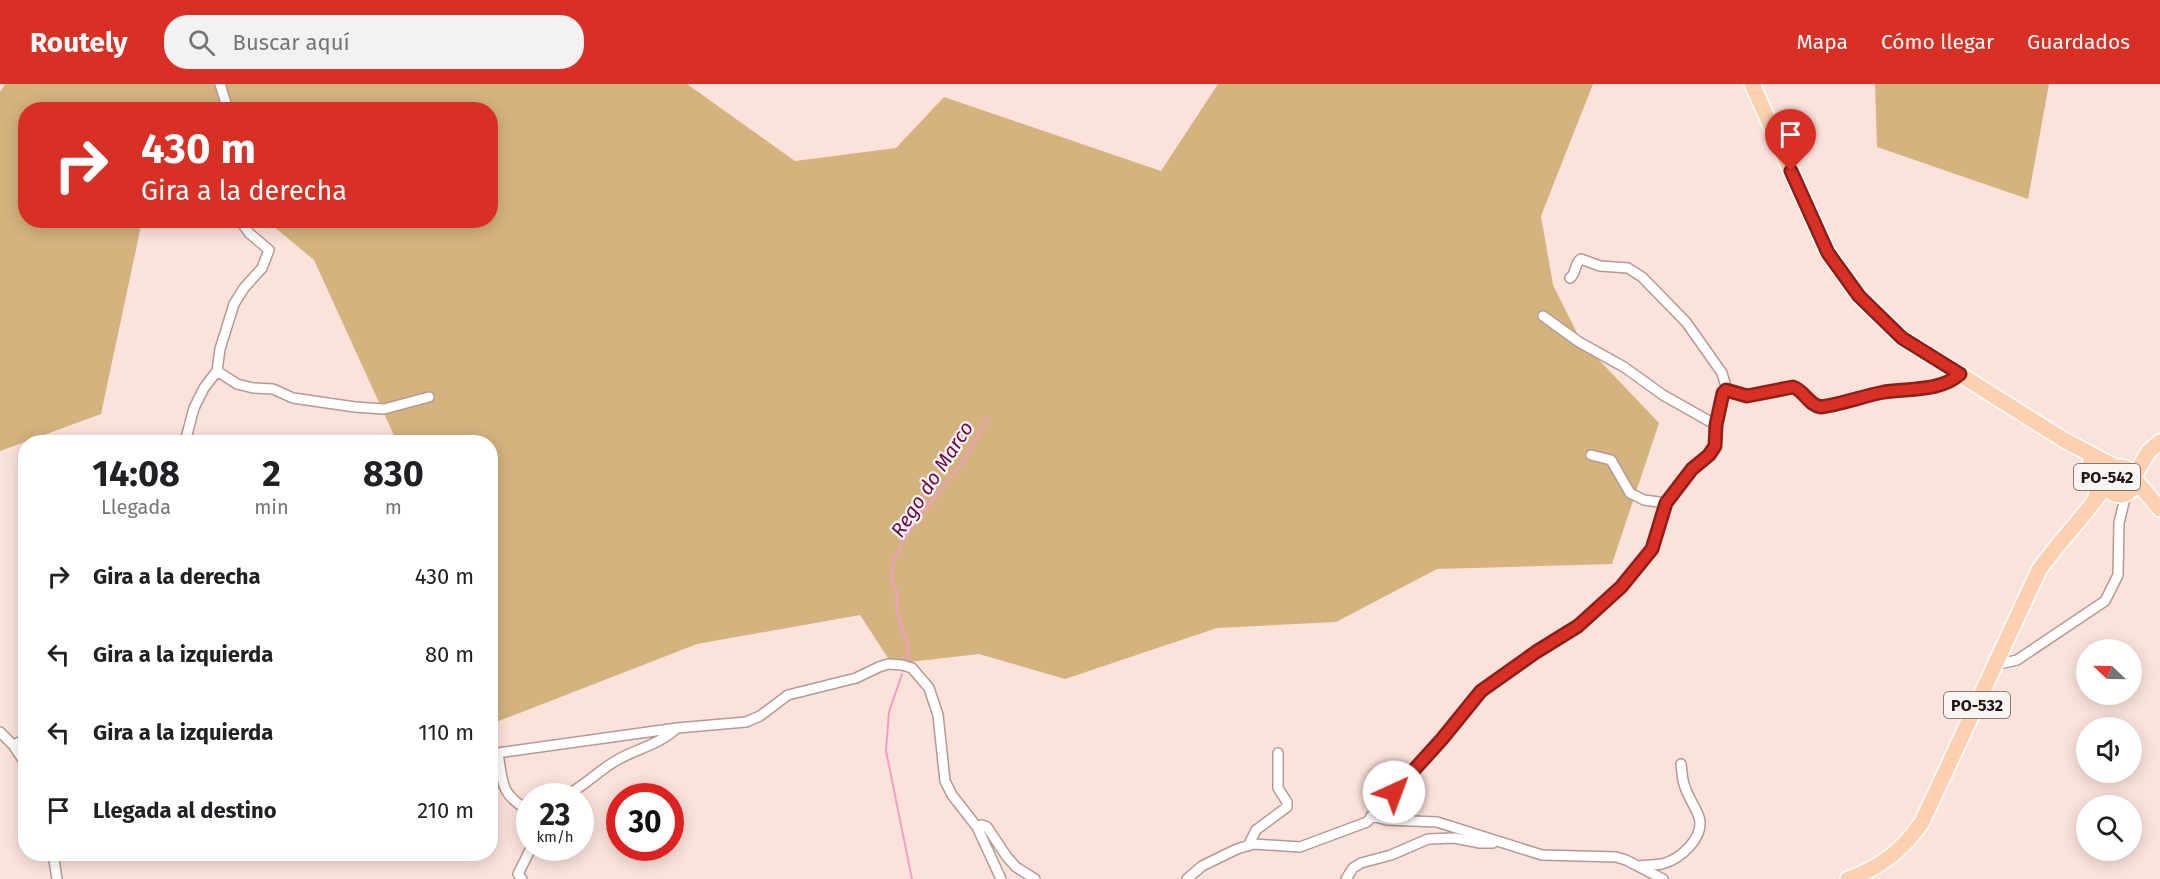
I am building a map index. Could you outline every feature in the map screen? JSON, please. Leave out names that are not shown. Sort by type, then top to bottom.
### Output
[{"type":"main road","name":"PO-542","points":[[1752,84],[1828,253],[1859,296],[1902,338],[2064,440],[2158,506]]},
{"type":"main road","name":"PO-542","points":[[2064,440],[2090,464],[2121,481]]},
{"type":"main road","points":[[2121,481],[2155,447]]},
{"type":"main road","points":[[2090,464],[2098,484],[2090,509]]},
{"type":"main road","name":"PO-542","points":[[2090,509],[2121,481]]},
{"type":"main road","name":"PO-532","points":[[1848,879],[1876,868],[1893,856],[1922,822],[2039,570],[2056,546],[2090,509]]},
{"type":"street","points":[[220,84],[226,102]]},
{"type":"street","points":[[187,435],[194,408],[204,388],[218,371],[220,350],[234,304],[244,288],[262,268],[269,250],[246,228]]},
{"type":"street","points":[[1187,879],[1202,866],[1237,849],[1253,844],[1300,847],[1367,822],[1442,739],[1481,691],[1578,626],[1621,587],[1652,549],[1666,503],[1692,469],[1709,455],[1716,439],[1716,425],[1723,393],[1726,390],[1722,373],[1674,308],[1633,270],[1620,266],[1600,266],[1581,260],[1577,263],[1573,276],[1570,278]]},
{"type":"street","points":[[1543,316],[1591,350],[1624,367],[1663,395],[1716,425]]},
{"type":"street","points":[[218,371],[237,384],[273,389],[293,398],[355,407],[384,408],[429,397]]},
{"type":"street","points":[[1726,390],[1747,396],[1793,387],[1799,389],[1812,405],[1821,407],[1885,392],[1932,387],[1951,382],[1960,374]]},
{"type":"street","points":[[1591,455],[1611,460],[1630,493],[1644,500],[1666,503]]},
{"type":"street","points":[[1995,665],[2017,660],[2105,601],[2118,575],[2121,481]]},
{"type":"street","points":[[498,752],[677,728],[746,722],[760,717],[788,695],[856,678],[888,664],[912,668],[929,688],[935,701],[943,748],[945,781],[952,795],[977,827],[1001,879]]},
{"type":"street","points":[[584,783],[620,759],[646,749],[669,736],[677,728]]},
{"type":"street","points":[[0,732],[18,752]]},
{"type":"street","points":[[13,745],[18,743]]},
{"type":"street","points":[[1248,846],[1256,830],[1287,807],[1287,802],[1278,788],[1278,753]]},
{"type":"street","points":[[1639,866],[1659,864],[1677,857],[1699,833],[1698,815],[1684,786],[1682,764]]},
{"type":"street","points":[[498,768],[504,790],[516,804]]},
{"type":"street","points":[[1371,816],[1387,820],[1437,822],[1542,855],[1616,857],[1663,879]]},
{"type":"street","points":[[977,827],[982,825],[987,827],[1016,867],[1035,879]]},
{"type":"street","points":[[1346,879],[1353,868],[1361,863],[1391,855],[1428,839],[1454,838],[1490,844],[1498,842]]},
{"type":"street","points":[[54,861],[57,879]]},
{"type":"street","points":[[522,879],[518,874],[524,861]]},
{"type":"shaded area","points":[[5,84],[687,84],[795,161],[896,148],[944,97],[1161,171],[1218,84],[1593,84],[1541,216],[1553,285],[1581,341],[1659,423],[1612,564],[1437,569],[1336,622],[1217,628],[1065,679],[979,654],[892,664],[860,615],[697,644],[498,721],[498,435],[394,435],[314,260],[275,228],[498,228],[498,102],[18,102],[18,228],[141,228],[101,414],[44,435],[18,435],[18,444],[0,451],[0,92]]},
{"type":"shaded area","points":[[1875,84],[2049,84],[2028,199],[1877,147]]},
{"type":"waterway","name":"Rego do Marco","points":[[906,661],[908,648],[897,612],[897,594],[892,578],[893,564],[907,535],[958,468],[988,417]]},
{"type":"waterway","name":"Rego do Marco","points":[[902,674],[889,712],[886,751],[912,879]]},
{"type":"route","points":[[1394,792],[1418,767],[1481,691],[1578,626],[1621,587],[1652,549],[1666,503],[1692,469],[1709,455],[1715,446],[1716,425],[1723,393],[1726,390],[1747,396],[1793,387],[1799,389],[1812,405],[1821,407],[1885,392],[1932,387],[1951,382],[1960,374],[1902,338],[1859,296],[1828,253],[1791,171]]}]
